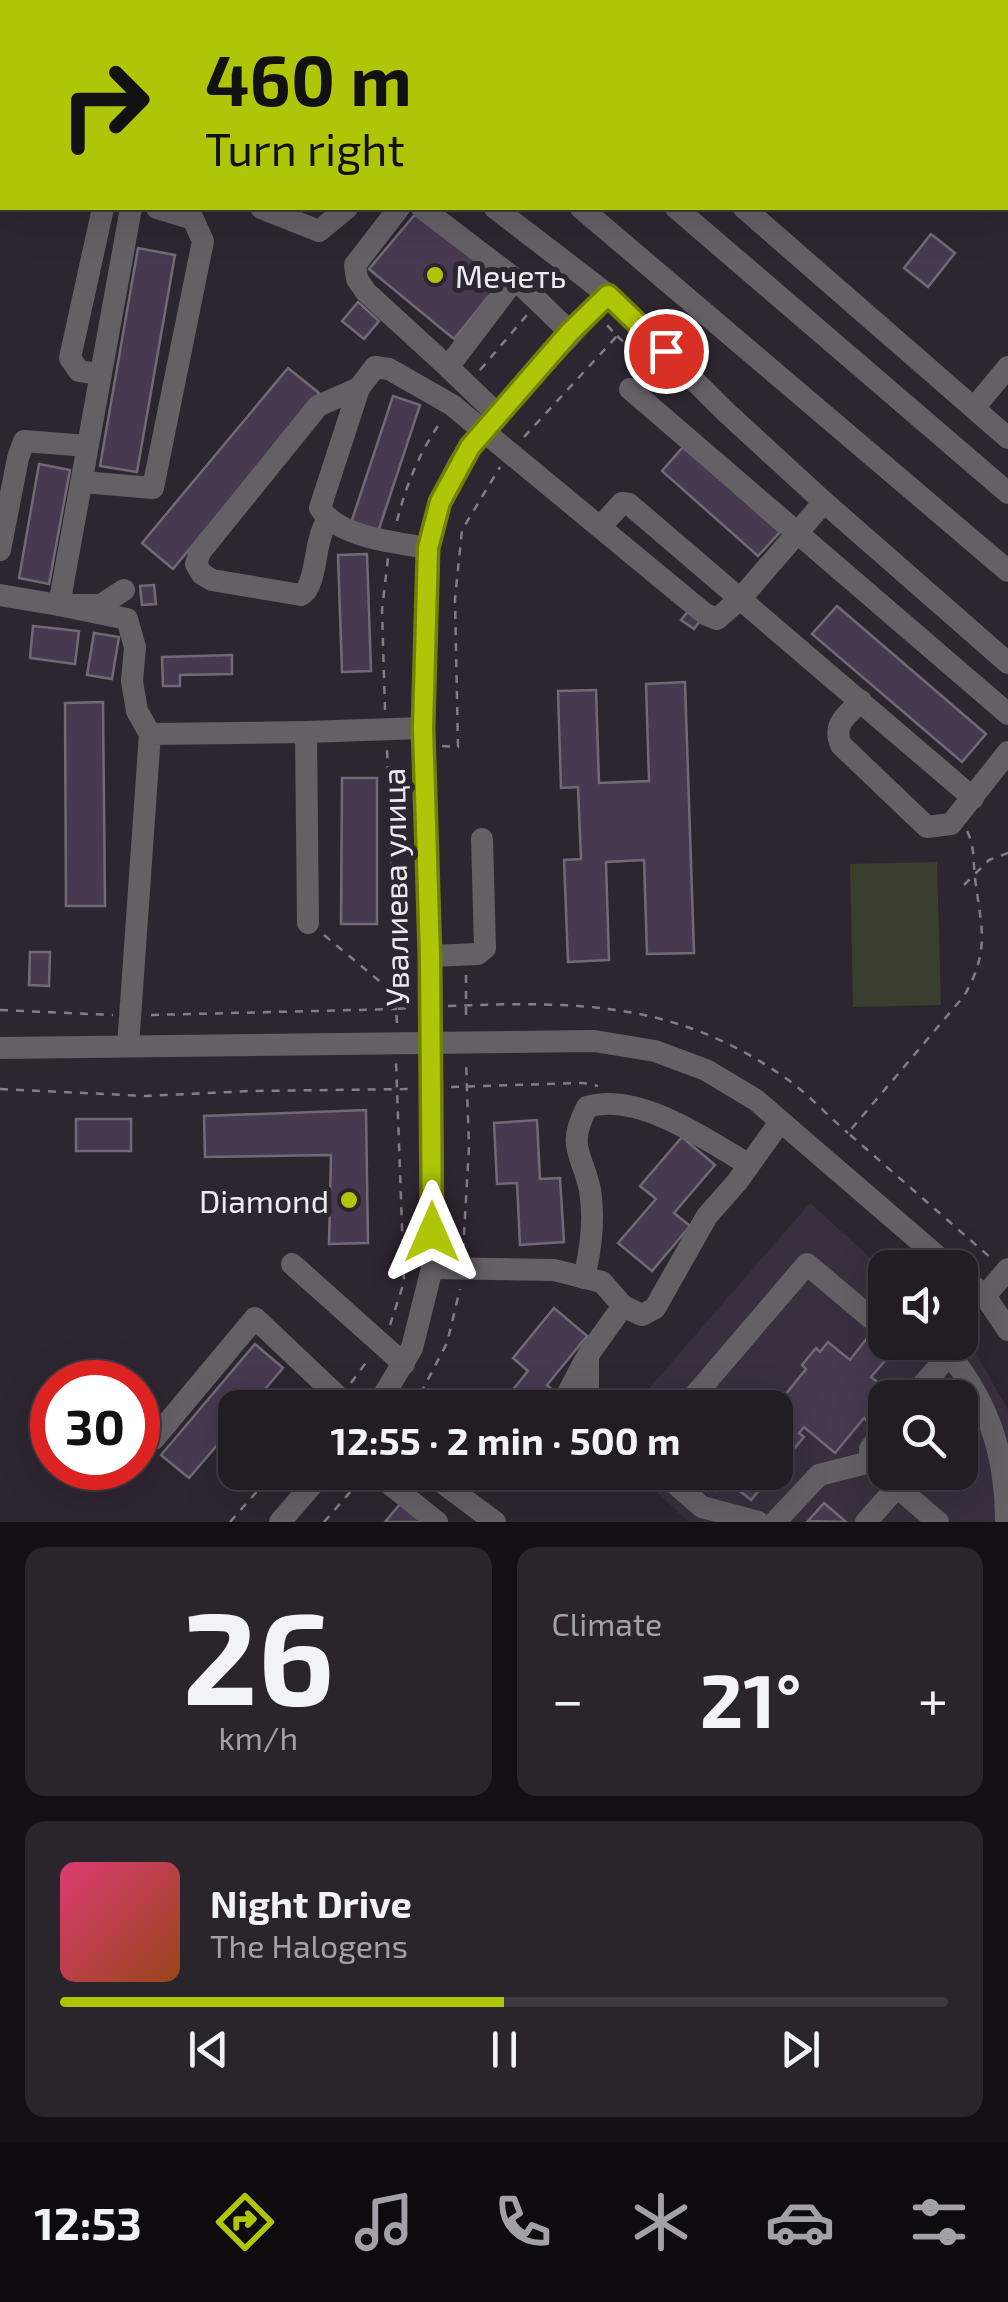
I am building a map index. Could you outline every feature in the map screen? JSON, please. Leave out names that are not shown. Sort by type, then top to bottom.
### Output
[{"type":"street","points":[[98,374],[79,372],[70,358],[103,210]]},
{"type":"street","points":[[59,605],[131,210]]},
{"type":"street","points":[[266,210],[319,231],[345,210]]},
{"type":"street","points":[[398,210],[356,266],[357,279],[366,292],[466,385],[510,453],[705,614],[716,619],[742,598],[824,502]]},
{"type":"street","points":[[425,210],[515,279],[570,332]]},
{"type":"street","points":[[496,210],[1008,663]]},
{"type":"street","points":[[583,210],[1008,571]]},
{"type":"street","points":[[678,210],[1008,493]]},
{"type":"street","points":[[746,210],[1008,438]]},
{"type":"street","points":[[83,482],[153,488],[203,241],[195,213]]},
{"type":"street","points":[[448,367],[515,279]]},
{"type":"street","name":"Увалиева улица","points":[[387,1390],[412,1348],[432,1268],[430,956],[423,737],[428,548],[440,502],[458,465],[490,422],[600,303]]},
{"type":"street","points":[[428,548],[392,542],[327,521],[320,508],[360,388],[375,366],[390,369],[490,422]]},
{"type":"street","points":[[974,408],[1008,367]]},
{"type":"street","points":[[327,521],[314,552],[312,584],[302,595],[212,580],[196,564],[200,552],[318,406],[360,388]]},
{"type":"street","points":[[630,389],[1008,714]]},
{"type":"street","points":[[0,550],[24,441],[87,446]]},
{"type":"street","points":[[600,527],[622,503],[629,504],[861,700],[966,807]]},
{"type":"street","points":[[59,605],[101,606],[124,590]]},
{"type":"street","points":[[0,595],[127,619],[135,647],[132,681],[137,711],[150,734],[128,1046]]},
{"type":"street","points":[[861,700],[840,722],[836,734],[841,745],[926,827],[951,824],[1008,752]]},
{"type":"street","points":[[150,734],[386,731],[423,737]]},
{"type":"street","points":[[306,732],[308,924]]},
{"type":"street","points":[[430,956],[478,954],[485,948],[482,839]]},
{"type":"street","points":[[0,1048],[594,1042],[655,1051],[706,1070],[756,1100],[930,1250]]},
{"type":"street","points":[[584,1278],[593,1216],[589,1186],[576,1146],[578,1126],[587,1107],[600,1103],[640,1109],[689,1128],[750,1165]]},
{"type":"street","points":[[432,1268],[554,1270],[602,1282],[623,1306],[642,1315],[655,1308],[707,1216],[780,1122]]},
{"type":"street","points":[[292,1264],[404,1364]]},
{"type":"street","points":[[699,1390],[807,1264],[868,1316]]},
{"type":"street","points":[[978,1298],[1007,1270]]},
{"type":"street","points":[[978,1290],[1008,1330]]},
{"type":"street","points":[[570,1390],[588,1355],[623,1306]]},
{"type":"street","points":[[160,1432],[256,1318],[332,1390]]},
{"type":"street","points":[[588,1355],[588,1390]]},
{"type":"street","points":[[953,1360],[979,1397],[1002,1456],[1006,1522]]},
{"type":"street","points":[[775,1522],[819,1476],[868,1463]]},
{"type":"street","points":[[280,1522],[307,1490]]},
{"type":"street","points":[[397,1490],[436,1522]]},
{"type":"street","points":[[452,1490],[496,1522]]},
{"type":"street","points":[[683,1490],[702,1507],[758,1522]]},
{"type":"street","points":[[866,1522],[894,1490]]},
{"type":"street","points":[[901,1490],[938,1522]]},
{"type":"path","points":[[466,385],[539,302]]},
{"type":"path","points":[[423,737],[458,747],[454,599],[462,530],[510,453],[617,336],[600,303]]},
{"type":"path","points":[[352,1390],[397,1311],[404,1282],[382,610],[404,493],[426,441],[452,405]]},
{"type":"path","points":[[848,1133],[972,982],[984,934],[966,807]]},
{"type":"path","points":[[964,886],[989,860],[1008,853]]},
{"type":"path","points":[[308,924],[396,994]]},
{"type":"path","points":[[422,1390],[447,1342],[458,1306],[462,1268],[469,1147],[466,955]]},
{"type":"path","points":[[0,1010],[130,1016],[588,1005],[677,1022],[720,1038],[792,1083],[1007,1270]]},
{"type":"path","points":[[0,1089],[146,1096],[600,1086]]},
{"type":"path","points":[[230,1522],[258,1490]]},
{"type":"path","points":[[324,1522],[352,1490]]},
{"type":"shaded area","points":[[810,1203],[868,1256],[868,1360],[978,1360],[978,1357],[1008,1410],[1008,1522],[689,1522],[654,1490],[793,1490],[793,1390],[648,1390]]},
{"type":"green space","points":[[937,862],[941,1005],[853,1007],[850,864]]},
{"type":"building","name":"Мечеть","points":[[417,212],[501,281],[454,339],[369,269]]},
{"type":"building","points":[[931,234],[955,253],[928,287],[904,268]]},
{"type":"building","points":[[138,248],[175,255],[137,472],[100,466]]},
{"type":"building","points":[[358,302],[379,321],[364,339],[342,321]]},
{"type":"building","points":[[288,368],[319,393],[173,569],[142,543]]},
{"type":"building","points":[[393,396],[420,405],[377,535],[350,526]]},
{"type":"building","points":[[683,447],[780,532],[758,556],[662,471]]},
{"type":"building","points":[[39,464],[70,470],[49,584],[19,578]]},
{"type":"building","points":[[367,554],[371,671],[342,672],[338,555]]},
{"type":"building","points":[[154,585],[156,604],[142,605],[140,586]]},
{"type":"building","points":[[837,606],[986,734],[962,762],[812,634]]},
{"type":"building","points":[[690,609],[702,618],[694,629],[681,620]]},
{"type":"building","points":[[33,626],[79,631],[75,664],[30,658]]},
{"type":"building","points":[[94,633],[119,637],[112,679],[87,675]]},
{"type":"building","points":[[232,655],[232,674],[180,675],[180,686],[163,686],[162,657]]},
{"type":"building","points":[[685,682],[694,953],[647,954],[644,860],[606,862],[609,960],[568,962],[564,860],[581,859],[578,787],[561,788],[558,691],[596,690],[599,783],[649,781],[646,684]]},
{"type":"building","points":[[103,702],[105,906],[66,906],[65,703]]},
{"type":"building","points":[[342,778],[377,778],[377,924],[341,924]]},
{"type":"building","points":[[30,952],[50,952],[49,986],[29,985]]},
{"type":"building","name":"Diamond","points":[[366,1110],[368,1243],[329,1244],[331,1155],[205,1157],[204,1116]]},
{"type":"building","points":[[76,1119],[131,1119],[131,1151],[76,1151]]},
{"type":"building","points":[[537,1120],[540,1179],[560,1178],[564,1242],[520,1245],[517,1183],[497,1184],[494,1123]]},
{"type":"building","points":[[682,1137],[715,1165],[674,1213],[690,1226],[652,1271],[618,1243],[656,1199],[640,1186]]},
{"type":"building","points":[[554,1308],[587,1336],[547,1385],[553,1390],[513,1390],[528,1371],[513,1358]]},
{"type":"building","points":[[867,1338],[868,1360],[886,1360],[871,1377],[875,1380],[868,1380],[868,1422],[864,1418],[835,1453],[804,1427],[799,1433],[804,1437],[793,1450],[793,1390],[789,1390],[806,1369],[802,1365],[816,1348],[820,1352],[828,1342],[850,1360]]},
{"type":"building","points":[[255,1344],[283,1368],[264,1390],[218,1390],[218,1444],[189,1478],[161,1455]]},
{"type":"building","points":[[739,1490],[759,1490],[751,1500]]},
{"type":"building","points":[[401,1503],[424,1522],[385,1522]]},
{"type":"building","points":[[824,1503],[846,1522],[808,1521]]},
{"type":"place","name":"Мечеть","points":[[435,275]]},
{"type":"place","name":"Diamond","points":[[349,1200]]},
{"type":"route","points":[[432,1232],[423,728],[428,548],[440,502],[458,465],[482,430],[608,295],[666,351]]}]
